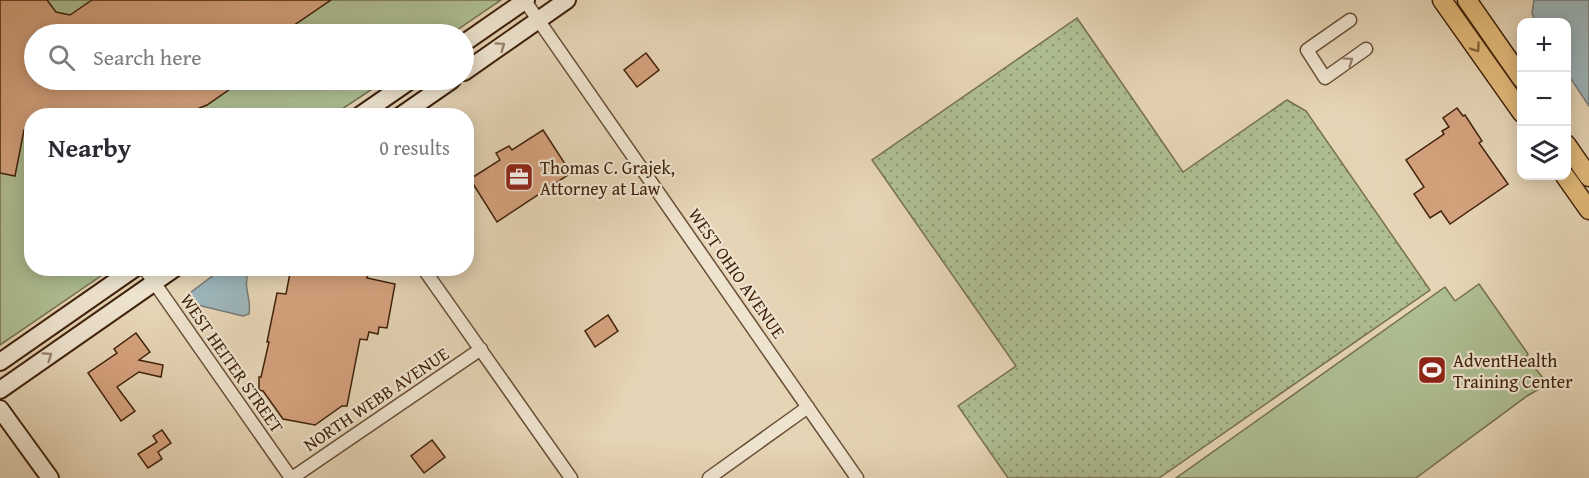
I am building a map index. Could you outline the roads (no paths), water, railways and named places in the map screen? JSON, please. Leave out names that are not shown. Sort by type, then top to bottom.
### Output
[{"type":"main road","points":[[1442,0],[1517,107]]},
{"type":"main road","points":[[1467,0],[1479,9],[1517,72]]},
{"type":"main road","points":[[1571,151],[1589,177]]},
{"type":"main road","points":[[1568,180],[1589,210]]},
{"type":"street","points":[[474,36],[526,0]]},
{"type":"street","name":"WEST OHIO AVENUE","points":[[526,0],[857,478]]},
{"type":"street","points":[[474,65],[567,0]]},
{"type":"street","points":[[1350,20],[1307,50],[1324,78],[1366,49]]},
{"type":"street","points":[[371,108],[397,90]]},
{"type":"street","points":[[412,108],[438,90]]},
{"type":"street","points":[[0,362],[124,276]]},
{"type":"street","name":"WEST HEITER STREET","points":[[149,276],[292,478]]},
{"type":"street","points":[[0,390],[164,276]]},
{"type":"street","points":[[429,276],[571,478]]},
{"type":"street","name":"NORTH WEBB AVENUE","points":[[292,478],[481,349]]},
{"type":"street","points":[[709,478],[808,407]]},
{"type":"street","points":[[0,409],[50,478]]},
{"type":"water","points":[[1534,0],[1589,0],[1589,106],[1571,79],[1571,18],[1534,18]]},
{"type":"water","points":[[212,276],[247,276],[249,314],[243,316],[189,303],[190,293]]},
{"type":"place","name":"Thomas C. Grajek, Attorney at Law","points":[[519,177]]},
{"type":"place","name":"AdventHealth Training Center","points":[[1432,370]]}]
